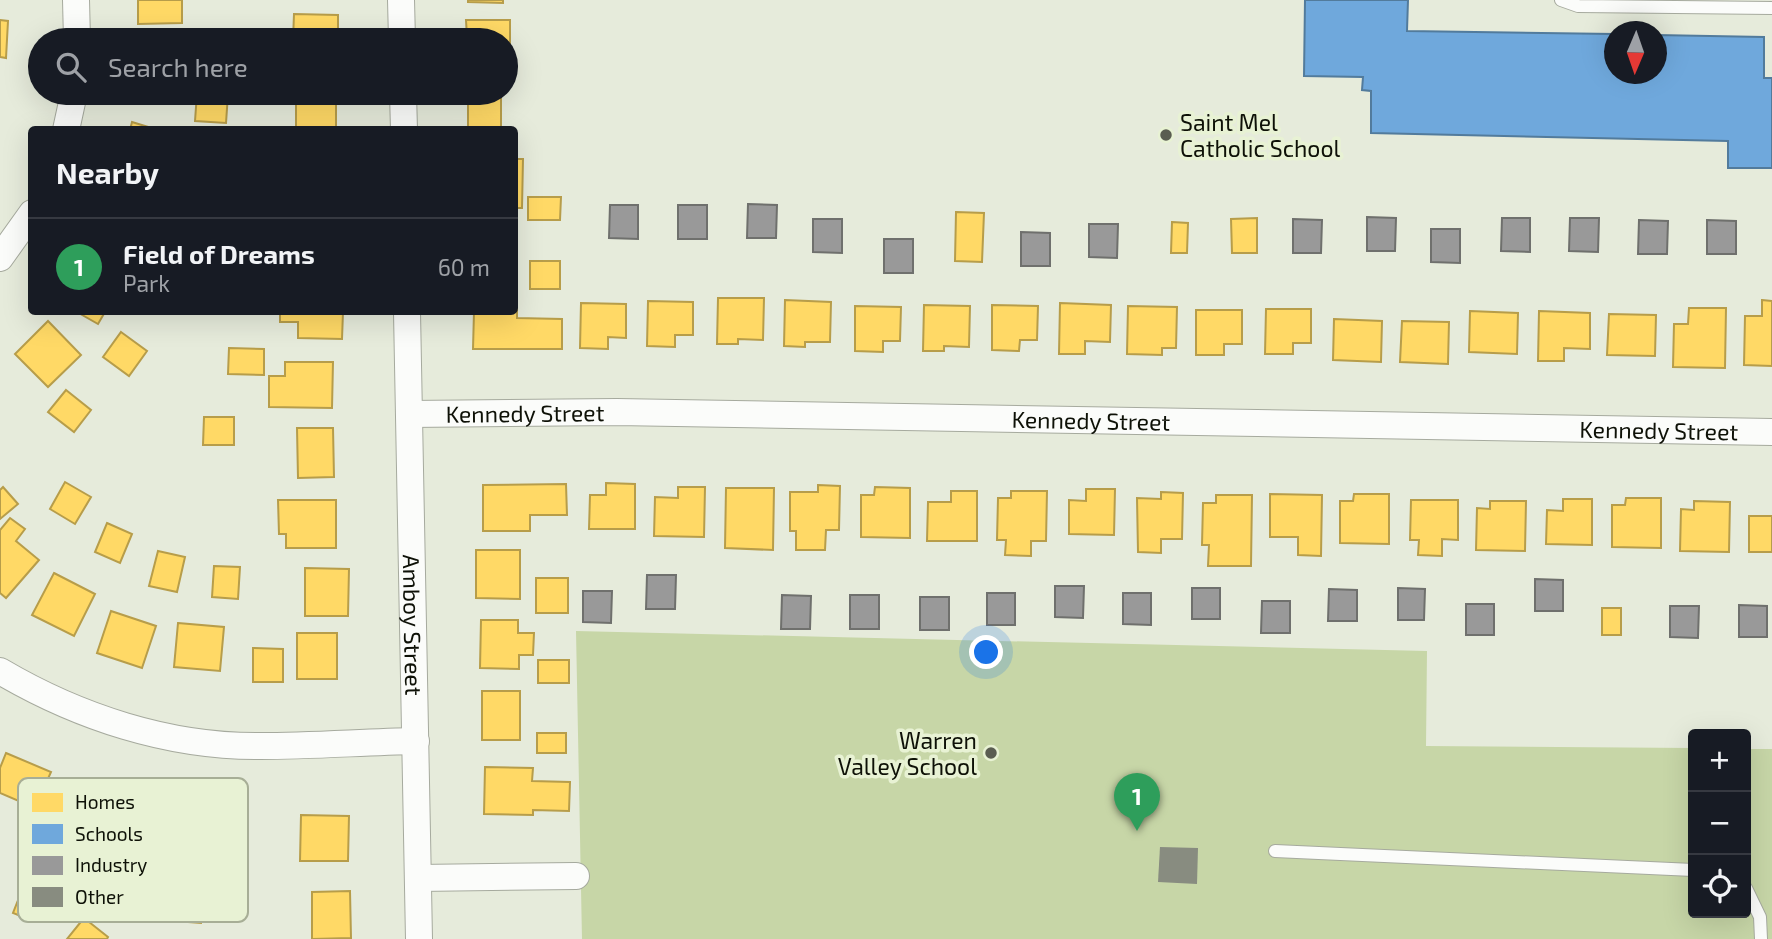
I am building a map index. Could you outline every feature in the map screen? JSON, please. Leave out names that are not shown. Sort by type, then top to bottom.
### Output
[{"type":"street","points":[[76,0],[77,28]]},
{"type":"street","points":[[401,0],[402,28]]},
{"type":"street","points":[[67,126],[71,105]]},
{"type":"street","points":[[403,105],[404,126]]},
{"type":"street","points":[[0,258],[28,219]]},
{"type":"street","name":"Amboy Street","points":[[407,315],[419,939]]},
{"type":"street","name":"Kennedy Street","points":[[409,414],[617,412],[1772,432]]},
{"type":"street","points":[[0,671],[48,697],[95,717],[182,739],[259,746],[416,741]]},
{"type":"street","points":[[418,878],[576,876]]},
{"type":"lane","points":[[1560,0],[1578,6],[1772,8]]},
{"type":"lane","points":[[1275,851],[1688,870]]},
{"type":"lane","points":[[1751,898],[1760,917],[1761,939]]},
{"type":"green space","points":[[576,631],[1427,651],[1426,746],[1688,748],[1688,918],[1751,918],[1751,749],[1772,749],[1772,939],[582,939]]},
{"type":"building: Homes","points":[[138,0],[182,0],[182,23],[138,24]]},
{"type":"building: Homes","points":[[503,0],[503,3],[468,2]]},
{"type":"building: Homes","points":[[294,14],[338,15],[338,28],[293,28]]},
{"type":"building: Homes","points":[[0,20],[8,21],[6,58],[0,57]]},
{"type":"building: Homes","points":[[466,20],[510,20],[510,28],[466,28]]},
{"type":"building: Homes","points":[[196,105],[227,105],[226,123],[195,121]]},
{"type":"building: Homes","points":[[296,105],[336,105],[336,126],[296,126]]},
{"type":"building: Homes","points":[[468,105],[501,105],[501,126],[468,126]]},
{"type":"building: Homes","points":[[518,159],[523,159],[522,208],[518,208]]},
{"type":"building: Homes","points":[[528,197],[561,197],[560,220],[528,220]]},
{"type":"building: Homes","points":[[956,212],[984,213],[982,262],[955,261]]},
{"type":"building: Homes","points":[[1257,218],[1257,253],[1232,253],[1231,219]]},
{"type":"building: Homes","points":[[1172,222],[1188,223],[1187,253],[1171,253]]},
{"type":"building: Homes","points":[[530,261],[560,261],[560,289],[530,289]]},
{"type":"building: Homes","points":[[718,298],[764,298],[763,340],[738,339],[738,344],[717,344]]},
{"type":"building: Homes","points":[[785,300],[831,302],[830,342],[805,342],[805,347],[784,346]]},
{"type":"building: Homes","points":[[1762,300],[1772,301],[1772,366],[1744,365],[1745,316],[1762,316]]},
{"type":"building: Homes","points":[[648,301],[693,302],[693,335],[675,335],[675,347],[647,346]]},
{"type":"building: Homes","points":[[581,303],[626,304],[626,338],[608,337],[608,349],[580,348]]},
{"type":"building: Homes","points":[[1060,303],[1111,305],[1110,342],[1085,341],[1085,354],[1059,354]]},
{"type":"building: Homes","points":[[924,305],[970,306],[969,347],[944,346],[944,351],[923,351]]},
{"type":"building: Homes","points":[[992,305],[1038,306],[1037,340],[1020,340],[1019,351],[992,350]]},
{"type":"building: Homes","points":[[855,306],[901,307],[900,341],[883,341],[883,352],[855,351]]},
{"type":"building: Homes","points":[[1128,306],[1177,307],[1176,348],[1162,348],[1162,355],[1127,354]]},
{"type":"building: Homes","points":[[1689,308],[1726,308],[1725,368],[1673,367],[1674,324],[1688,324]]},
{"type":"building: Homes","points":[[1266,309],[1311,309],[1311,343],[1293,343],[1293,354],[1265,354]]},
{"type":"building: Homes","points":[[1196,310],[1242,310],[1242,344],[1224,344],[1224,355],[1196,355]]},
{"type":"building: Homes","points":[[1470,311],[1518,313],[1517,354],[1469,352]]},
{"type":"building: Homes","points":[[1539,311],[1590,313],[1590,349],[1564,348],[1564,361],[1538,361]]},
{"type":"building: Homes","points":[[1609,314],[1656,315],[1655,356],[1607,355]]},
{"type":"building: Homes","points":[[82,315],[103,315],[98,324]]},
{"type":"building: Homes","points":[[280,315],[343,315],[342,339],[298,338],[298,322],[280,322]]},
{"type":"building: Homes","points":[[474,315],[562,319],[562,349],[473,349]]},
{"type":"building: Homes","points":[[1334,319],[1382,321],[1381,362],[1333,360]]},
{"type":"building: Homes","points":[[48,321],[81,355],[48,387],[15,354]]},
{"type":"building: Homes","points":[[1402,321],[1449,322],[1448,364],[1400,362]]},
{"type":"building: Homes","points":[[121,332],[147,351],[129,376],[103,357]]},
{"type":"building: Homes","points":[[229,348],[264,349],[264,375],[228,374]]},
{"type":"building: Homes","points":[[285,362],[333,362],[332,408],[269,407],[269,376],[285,376]]},
{"type":"building: Homes","points":[[66,390],[91,410],[74,432],[48,412]]},
{"type":"building: Homes","points":[[204,417],[234,417],[234,445],[203,445]]},
{"type":"building: Homes","points":[[297,428],[333,428],[334,477],[298,478]]},
{"type":"building: Homes","points":[[65,482],[91,497],[75,524],[50,509]]},
{"type":"building: Homes","points":[[606,483],[635,484],[635,529],[589,529],[590,495],[606,495]]},
{"type":"building: Homes","points":[[566,484],[567,515],[530,515],[530,531],[483,531],[483,485]]},
{"type":"building: Homes","points":[[818,485],[840,486],[839,530],[826,530],[825,550],[796,550],[796,531],[790,531],[790,492],[818,492]]},
{"type":"building: Homes","points":[[3,487],[18,504],[0,519],[0,490]]},
{"type":"building: Homes","points":[[678,487],[705,487],[704,537],[654,536],[655,497],[678,498]]},
{"type":"building: Homes","points":[[875,487],[910,488],[910,538],[861,537],[861,495],[874,495]]},
{"type":"building: Homes","points":[[726,488],[774,488],[773,550],[725,548]]},
{"type":"building: Homes","points":[[1086,489],[1115,489],[1114,535],[1069,534],[1069,500],[1086,501]]},
{"type":"building: Homes","points":[[951,491],[977,491],[977,541],[927,541],[928,502],[951,502]]},
{"type":"building: Homes","points":[[1011,491],[1047,491],[1046,541],[1031,541],[1031,556],[1005,555],[1006,540],[997,540],[998,498],[1011,498]]},
{"type":"building: Homes","points":[[1161,492],[1183,493],[1182,539],[1161,539],[1161,553],[1138,552],[1137,498],[1161,499]]},
{"type":"building: Homes","points":[[1270,494],[1322,495],[1321,556],[1298,555],[1298,537],[1270,537]]},
{"type":"building: Homes","points":[[1354,494],[1389,494],[1389,544],[1340,543],[1340,501],[1353,501]]},
{"type":"building: Homes","points":[[1216,495],[1252,495],[1251,566],[1208,566],[1209,545],[1202,545],[1203,503],[1216,503]]},
{"type":"building: Homes","points":[[1626,498],[1661,498],[1661,548],[1612,547],[1612,505],[1625,505]]},
{"type":"building: Homes","points":[[1563,499],[1592,499],[1592,545],[1546,544],[1547,510],[1563,511]]},
{"type":"building: Homes","points":[[278,500],[336,500],[336,548],[286,548],[286,534],[279,534]]},
{"type":"building: Homes","points":[[1411,500],[1458,500],[1458,540],[1442,539],[1442,556],[1418,555],[1419,540],[1410,540]]},
{"type":"building: Homes","points":[[1490,501],[1526,501],[1525,551],[1476,550],[1477,508],[1490,509]]},
{"type":"building: Homes","points":[[1694,501],[1730,502],[1729,552],[1680,551],[1681,509],[1694,510]]},
{"type":"building: Homes","points":[[1749,516],[1772,516],[1772,552],[1749,552]]},
{"type":"building: Homes","points":[[10,518],[25,529],[16,541],[39,560],[6,598],[0,593],[0,530]]},
{"type":"building: Homes","points":[[107,523],[132,534],[120,563],[95,552]]},
{"type":"building: Homes","points":[[476,550],[520,550],[520,599],[476,598]]},
{"type":"building: Homes","points":[[158,551],[185,557],[177,592],[149,586]]},
{"type":"building: Homes","points":[[214,566],[240,567],[238,599],[212,597]]},
{"type":"building: Homes","points":[[305,568],[349,569],[348,616],[305,616]]},
{"type":"building: Homes","points":[[54,573],[95,594],[74,636],[32,615]]},
{"type":"building: Homes","points":[[536,578],[568,578],[568,613],[536,613]]},
{"type":"building: Homes","points":[[1602,608],[1621,608],[1621,635],[1602,635]]},
{"type":"building: Homes","points":[[111,611],[156,626],[142,668],[97,653]]},
{"type":"building: Homes","points":[[481,620],[518,620],[518,633],[534,633],[533,655],[519,655],[519,669],[480,668]]},
{"type":"building: Homes","points":[[178,623],[224,627],[220,671],[174,667]]},
{"type":"building: Homes","points":[[297,633],[337,633],[337,679],[297,679]]},
{"type":"building: Homes","points":[[253,648],[283,649],[283,682],[253,682]]},
{"type":"building: Homes","points":[[538,660],[569,660],[569,683],[538,683]]},
{"type":"building: Homes","points":[[482,691],[520,691],[520,740],[482,740]]},
{"type":"building: Homes","points":[[537,733],[566,733],[566,753],[537,753]]},
{"type":"building: Homes","points":[[6,753],[51,772],[48,778],[18,778],[18,801],[0,793],[0,768]]},
{"type":"building: Homes","points":[[485,767],[533,768],[532,781],[570,782],[569,811],[533,810],[533,815],[484,814]]},
{"type":"building: Homes","points":[[301,815],[349,816],[348,861],[300,861]]},
{"type":"building: Homes","points":[[350,891],[351,938],[312,939],[312,892]]},
{"type":"building: Homes","points":[[18,900],[18,915],[13,913]]},
{"type":"building: Homes","points":[[81,922],[89,922],[108,937],[107,939],[67,939]]},
{"type":"building: Schools","points":[[1305,0],[1408,0],[1407,31],[1604,34],[1604,84],[1667,84],[1667,35],[1764,37],[1764,78],[1772,78],[1772,168],[1728,168],[1728,141],[1371,133],[1371,91],[1362,90],[1363,77],[1304,76]]},
{"type":"building: Industry","points":[[748,204],[777,205],[776,238],[747,238]]},
{"type":"building: Industry","points":[[610,205],[638,205],[638,239],[609,238]]},
{"type":"building: Industry","points":[[678,205],[707,205],[707,239],[678,239]]},
{"type":"building: Industry","points":[[1367,217],[1396,218],[1395,251],[1367,251]]},
{"type":"building: Industry","points":[[1502,218],[1530,218],[1530,252],[1501,251]]},
{"type":"building: Industry","points":[[1570,218],[1599,218],[1598,252],[1569,251]]},
{"type":"building: Industry","points":[[813,219],[842,219],[842,253],[813,252]]},
{"type":"building: Industry","points":[[1293,219],[1322,220],[1321,253],[1293,253]]},
{"type":"building: Industry","points":[[1639,220],[1668,221],[1667,254],[1638,254]]},
{"type":"building: Industry","points":[[1707,220],[1736,221],[1736,254],[1707,254]]},
{"type":"building: Industry","points":[[1089,224],[1118,224],[1117,258],[1089,257]]},
{"type":"building: Industry","points":[[1431,229],[1460,229],[1460,263],[1431,262]]},
{"type":"building: Industry","points":[[1021,232],[1050,233],[1050,266],[1021,266]]},
{"type":"building: Industry","points":[[884,239],[913,239],[913,273],[884,273]]},
{"type":"building: Industry","points":[[647,575],[676,575],[675,609],[646,609]]},
{"type":"building: Industry","points":[[1535,579],[1563,580],[1563,611],[1535,611]]},
{"type":"building: Industry","points":[[1055,586],[1084,586],[1083,618],[1055,617]]},
{"type":"building: Industry","points":[[1192,588],[1220,588],[1220,619],[1192,619]]},
{"type":"building: Industry","points":[[1398,588],[1425,589],[1424,620],[1398,620]]},
{"type":"building: Industry","points":[[1329,589],[1357,590],[1357,621],[1328,621]]},
{"type":"building: Industry","points":[[583,591],[612,591],[611,623],[583,622]]},
{"type":"building: Industry","points":[[987,593],[1015,593],[1015,625],[987,625]]},
{"type":"building: Industry","points":[[1123,593],[1151,593],[1151,625],[1123,624]]},
{"type":"building: Industry","points":[[782,595],[811,596],[810,629],[781,629]]},
{"type":"building: Industry","points":[[850,595],[879,595],[879,629],[850,629]]},
{"type":"building: Industry","points":[[920,597],[949,597],[949,630],[920,630]]},
{"type":"building: Industry","points":[[1262,601],[1290,601],[1290,633],[1261,633]]},
{"type":"building: Industry","points":[[1466,604],[1494,604],[1494,635],[1466,635]]},
{"type":"building: Industry","points":[[1739,605],[1767,606],[1767,637],[1739,637]]},
{"type":"building: Industry","points":[[1670,606],[1699,606],[1698,638],[1670,637]]},
{"type":"building: Other","points":[[1160,847],[1198,848],[1197,884],[1158,882]]},
{"type":"place","name":"Saint Mel Catholic School","points":[[1166,135]]},
{"type":"place","name":"Warren Valley School","points":[[991,753]]},
{"type":"place","name":"Field of Dreams","points":[[1137,831]]}]
